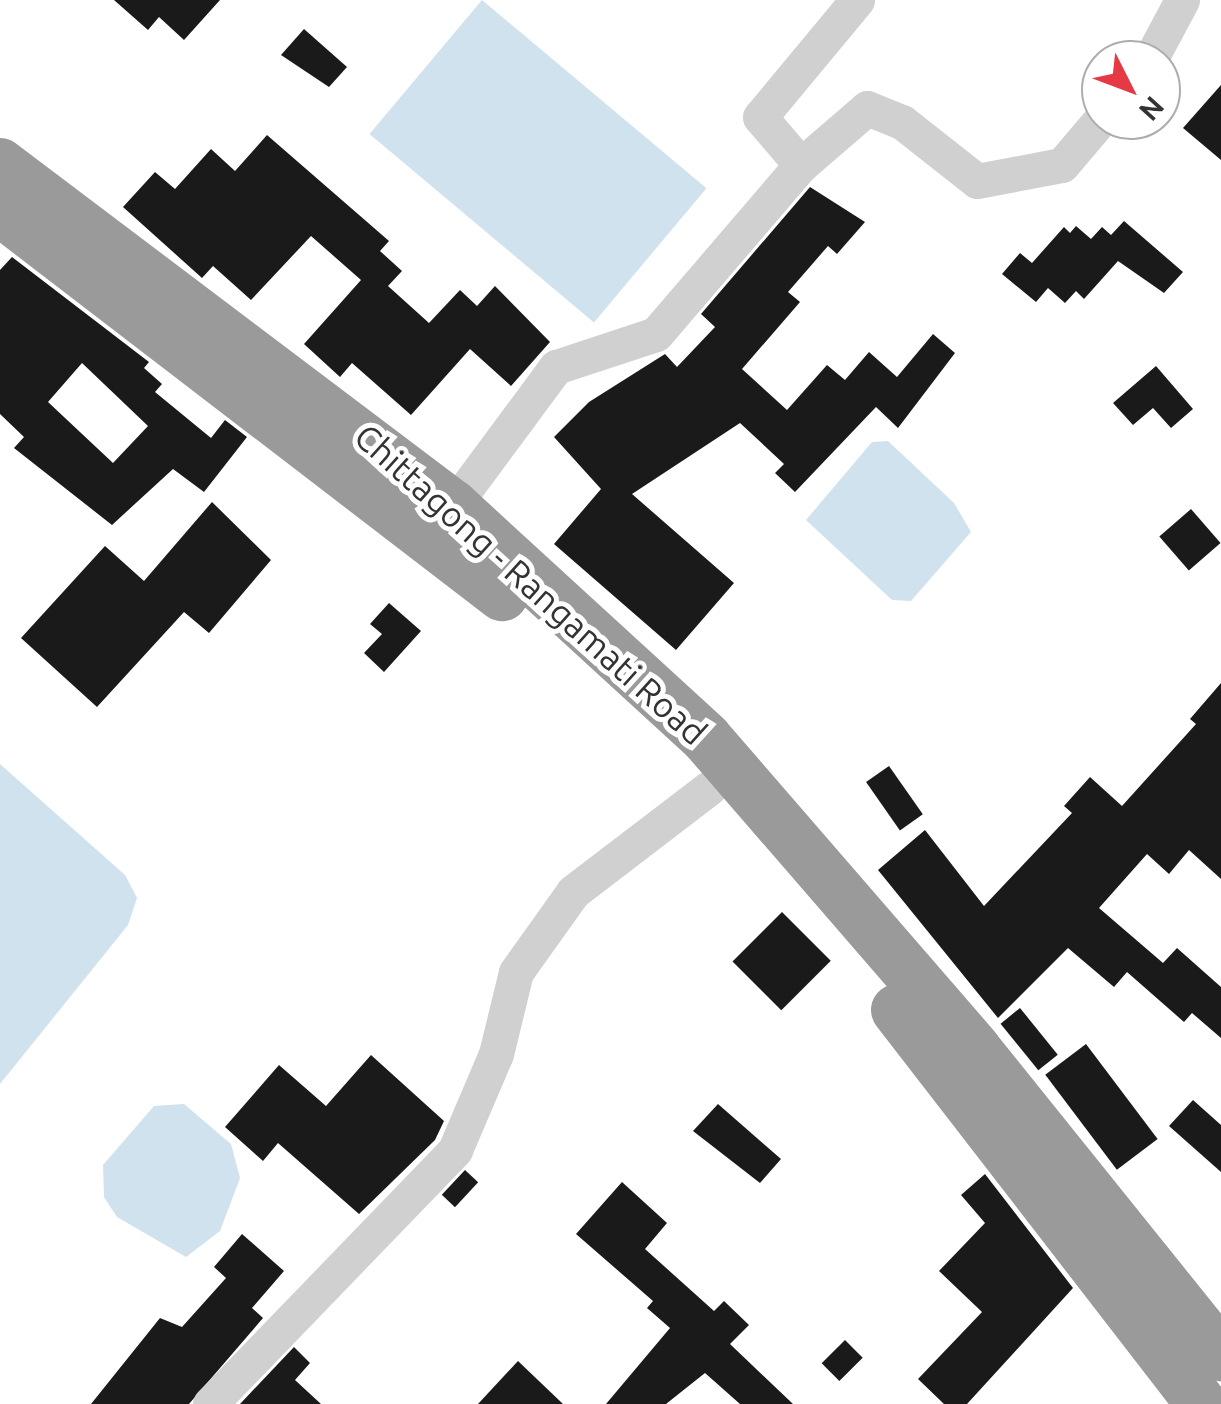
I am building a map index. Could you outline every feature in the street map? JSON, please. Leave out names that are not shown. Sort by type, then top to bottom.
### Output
[{"type":"highway","name":"Chittagong - Rangamati Road","points":[[0,164],[453,506],[617,652],[786,825],[1221,1355]]},
{"type":"highway","name":"Chittagong - Rangamati Road","points":[[0,210],[370,486],[548,633],[710,788],[913,1029],[1201,1404]]},
{"type":"street","points":[[802,166],[760,117],[857,0]]},
{"type":"street","points":[[1161,40],[1182,0]]},
{"type":"street","points":[[453,506],[556,367],[656,334],[802,166],[867,108],[902,122],[977,181],[1062,165],[1083,140]]},
{"type":"street","points":[[210,1404],[455,1150],[496,1054],[516,972],[574,892],[710,788]]},
{"type":"water","points":[[482,0],[706,188],[594,322],[370,134]]},
{"type":"water","points":[[888,441],[954,503],[971,532],[911,601],[892,600],[806,520],[872,442]]},
{"type":"water","points":[[0,764],[125,875],[137,898],[128,925],[0,1084]]},
{"type":"water","points":[[184,1104],[231,1144],[240,1178],[220,1231],[186,1257],[117,1217],[104,1197],[103,1165],[154,1106]]},
{"type":"building","points":[[114,0],[220,0],[184,40],[159,17],[148,30]]},
{"type":"building","points":[[304,29],[347,67],[329,87],[281,55]]},
{"type":"building","points":[[1221,85],[1221,160],[1183,128]]},
{"type":"building","points":[[267,135],[389,241],[380,251],[402,271],[388,286],[429,323],[460,290],[477,306],[495,286],[550,342],[511,386],[470,349],[411,415],[352,363],[340,377],[304,344],[361,280],[311,236],[251,300],[213,266],[202,278],[123,207],[155,172],[175,189],[211,149],[235,171]]},
{"type":"building","points":[[810,187],[865,222],[837,254],[828,246],[788,292],[800,302],[742,369],[787,410],[827,365],[845,380],[869,352],[897,377],[933,334],[955,353],[898,428],[876,407],[795,492],[775,473],[784,464],[740,423],[632,494],[734,583],[676,650],[554,544],[601,489],[554,437],[589,402],[665,354],[677,367],[715,327],[701,314]]},
{"type":"building","points":[[1124,221],[1183,272],[1164,293],[1118,261],[1084,299],[1076,291],[1065,303],[1048,288],[1036,302],[1002,274],[1020,253],[1032,263],[1064,227],[1070,233],[1076,226],[1091,239],[1102,227],[1111,235]]},
{"type":"building","points":[[12,257],[149,362],[144,368],[162,384],[155,392],[211,438],[225,420],[247,437],[204,492],[173,469],[112,525],[14,448],[24,437],[0,414],[0,270]],"holes":[[[82,363],[148,426],[113,463],[48,402]]]},
{"type":"building","points":[[1156,366],[1193,409],[1171,428],[1153,408],[1133,425],[1113,403]]},
{"type":"building","points":[[212,502],[271,560],[209,633],[184,612],[97,707],[21,638],[105,546],[144,581]]},
{"type":"building","points":[[1191,509],[1221,543],[1189,571],[1159,537]]},
{"type":"building","points":[[389,603],[421,631],[384,672],[364,653],[382,634],[370,624]]},
{"type":"building","points":[[1221,683],[1221,879],[1189,850],[1169,874],[1147,854],[1099,908],[1163,963],[1177,948],[1221,987],[1221,1038],[1192,1013],[1184,1022],[1127,972],[1114,987],[1068,948],[998,1018],[878,870],[925,830],[984,906],[1072,813],[1064,806],[1090,777],[1122,806],[1196,724],[1190,719]]},
{"type":"building","points":[[889,766],[923,814],[900,830],[866,782]]},
{"type":"building","points":[[782,912],[831,961],[781,1010],[733,961]]},
{"type":"building","points":[[1020,1008],[1058,1055],[1038,1070],[1001,1024]]},
{"type":"building","points":[[1086,1044],[1158,1139],[1117,1170],[1045,1075]]},
{"type":"building","points":[[371,1055],[444,1121],[435,1140],[359,1214],[278,1143],[263,1161],[225,1127],[279,1065],[326,1106]]},
{"type":"building","points":[[1193,1100],[1221,1125],[1221,1172],[1169,1126]]},
{"type":"building","points":[[718,1104],[781,1159],[760,1183],[693,1131]]},
{"type":"building","points":[[465,1170],[478,1182],[455,1207],[442,1195]]},
{"type":"building","points":[[985,1174],[1073,1288],[967,1404],[944,1404],[918,1379],[982,1312],[939,1271],[985,1223],[961,1195]]},
{"type":"building","points":[[622,1182],[667,1223],[645,1249],[714,1311],[724,1301],[749,1325],[730,1344],[793,1404],[740,1404],[705,1373],[666,1404],[606,1404],[670,1328],[647,1308],[653,1301],[576,1234]]},
{"type":"building","points":[[242,1234],[284,1271],[252,1308],[263,1318],[189,1404],[91,1404],[160,1318],[182,1327],[226,1278],[214,1267]]},
{"type":"building","points":[[845,1340],[863,1358],[839,1381],[822,1363]]},
{"type":"building","points":[[294,1347],[310,1363],[295,1380],[321,1404],[240,1404]]},
{"type":"building","points":[[518,1361],[563,1404],[478,1404]]}]
